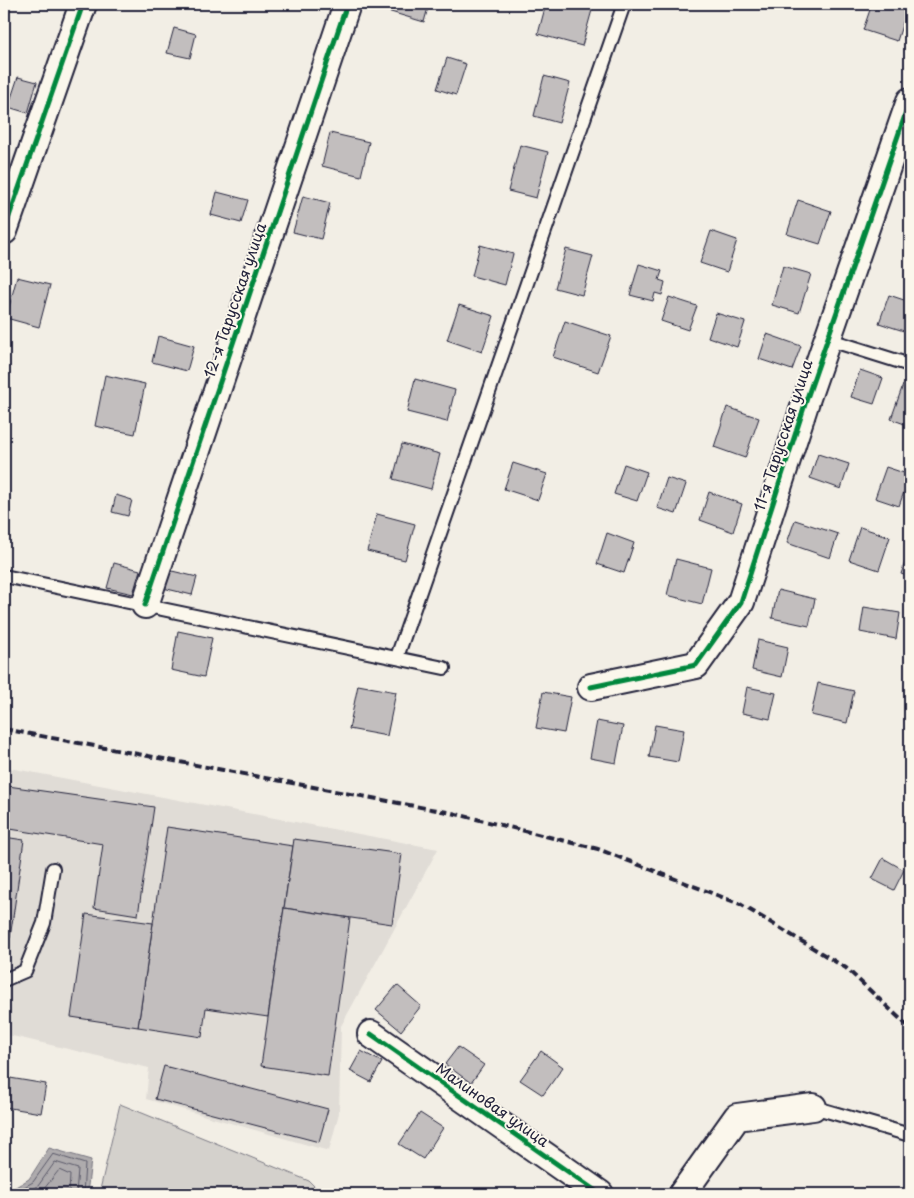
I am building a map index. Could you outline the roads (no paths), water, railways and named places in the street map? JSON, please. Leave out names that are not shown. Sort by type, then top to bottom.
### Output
[{"type":"street","points":[[4,231],[82,4]]},
{"type":"street","name":"12-я Тарусская улица","points":[[145,605],[347,4]]},
{"type":"street","name":"11-я Тарусская улица","points":[[591,687],[696,665],[742,602],[827,339],[910,101]]},
{"type":"street","name":"Малиновая улица","points":[[371,1034],[600,1194]]},
{"type":"street","points":[[682,1194],[736,1117],[813,1107]]},
{"type":"lane","points":[[397,657],[624,4]]},
{"type":"lane","points":[[827,339],[910,365]]},
{"type":"lane","points":[[4,576],[444,668]]},
{"type":"lane","points":[[4,980],[25,971],[44,923],[53,869]]},
{"type":"lane","points":[[813,1107],[910,1136]]},
{"type":"water","points":[[49,1148],[91,1160],[87,1194],[4,1194],[29,1179]]},
{"type":"railway","points":[[4,729],[452,813],[598,849],[740,904],[846,968],[910,1028]]}]
